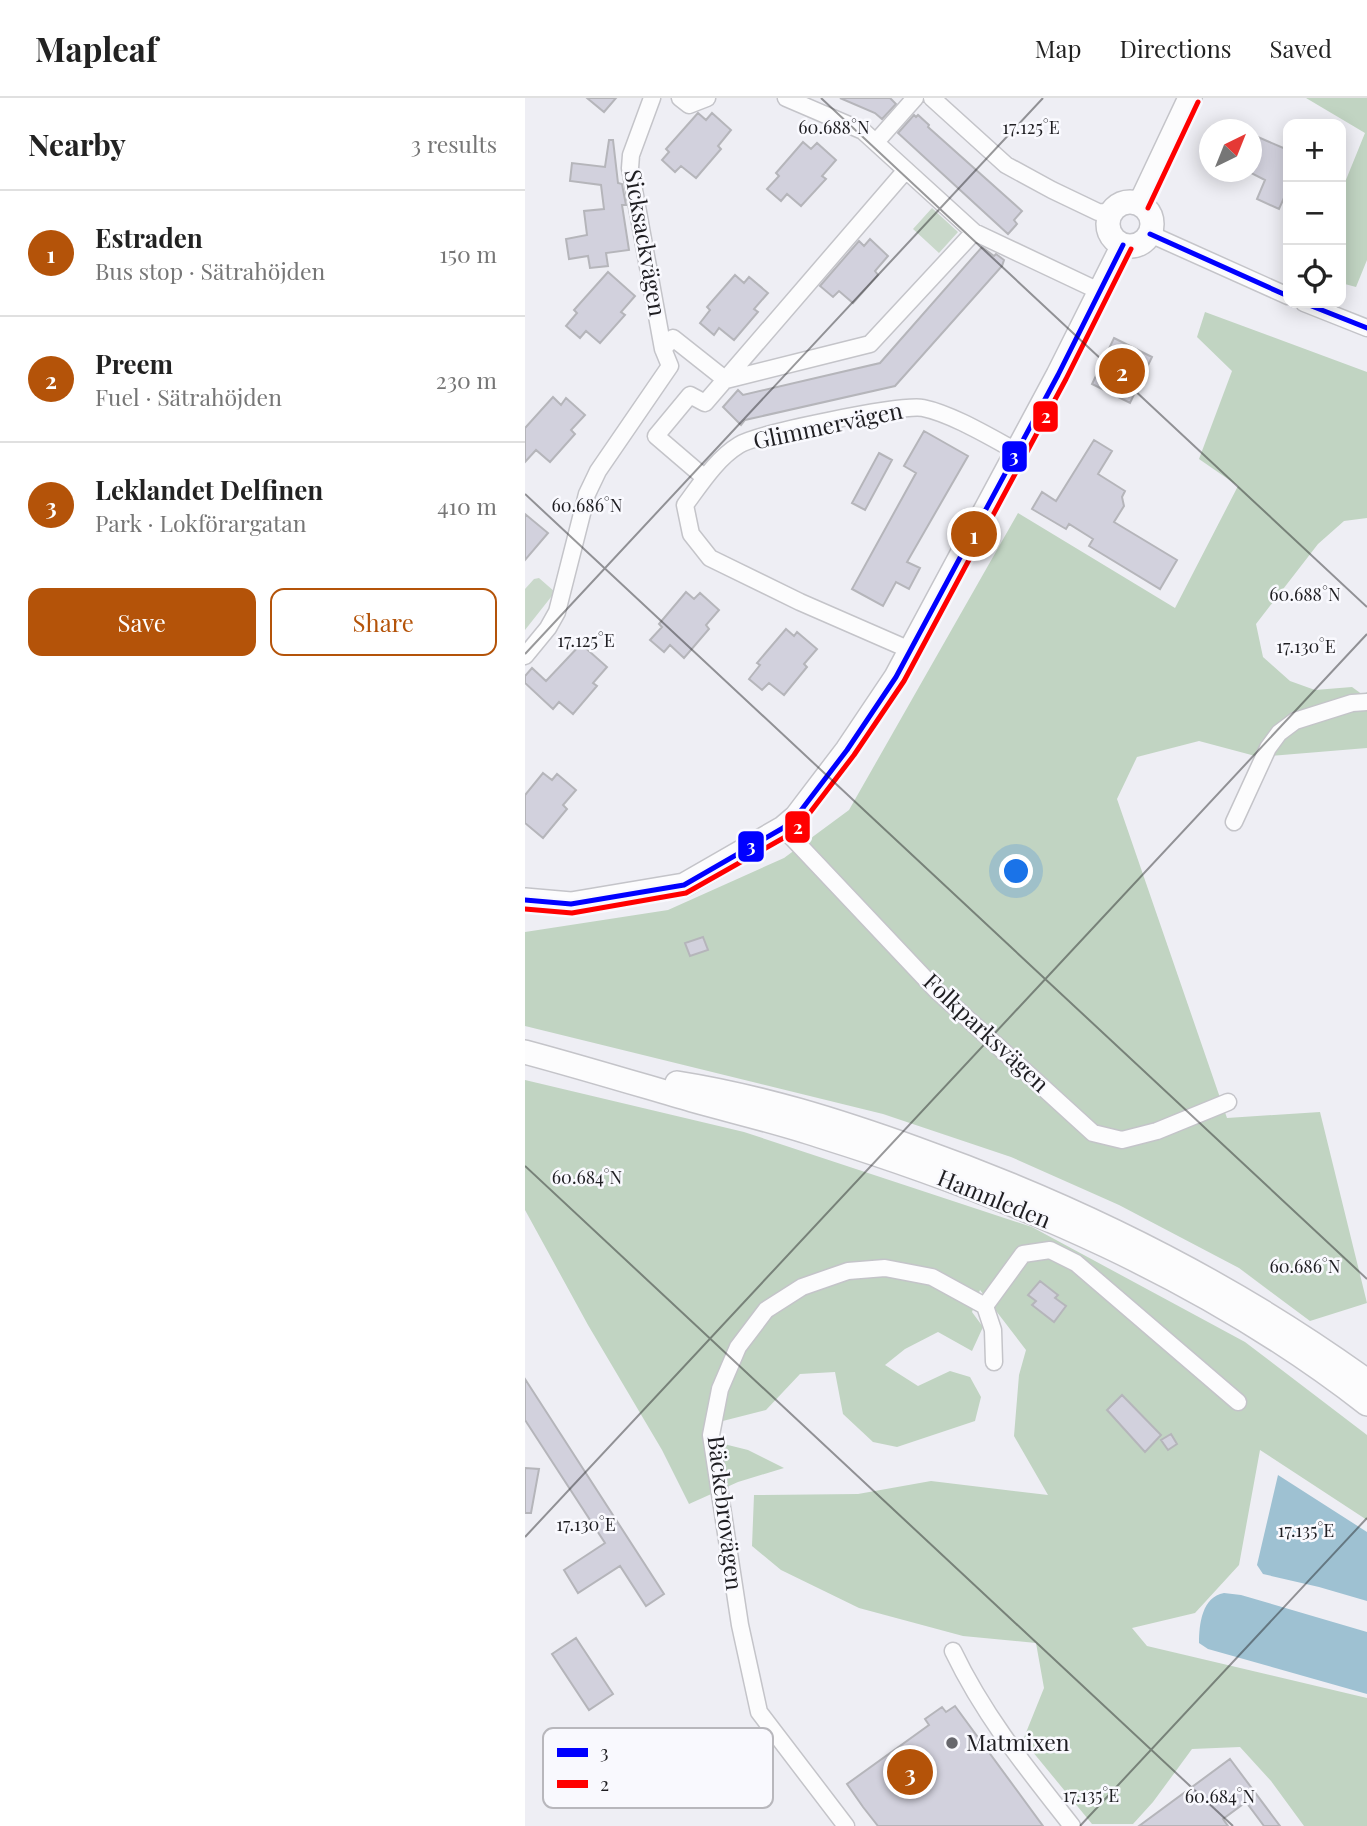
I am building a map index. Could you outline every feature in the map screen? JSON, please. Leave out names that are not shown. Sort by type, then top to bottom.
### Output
[{"type":"main road","points":[[1140,204],[1190,98]]},
{"type":"main road","points":[[1120,204],[1140,204],[1152,220],[1150,234],[1135,246],[1117,242],[1109,232],[1111,213],[1120,204]]},
{"type":"main road","points":[[525,900],[571,904],[684,885],[783,828],[796,817],[847,750],[896,677],[966,549],[1123,245]]},
{"type":"main road","name":"Hamnleden","points":[[525,1052],[818,1135],[972,1188],[1053,1222],[1202,1296],[1270,1337],[1367,1404]]},
{"type":"main road","name":"Hamnleden","points":[[588,1069],[752,1096],[846,1124],[977,1170],[1138,1241],[1207,1278],[1319,1346],[1367,1381]]},
{"type":"street","name":"Sicksackvägen","points":[[525,656],[548,628],[557,612],[587,494],[598,471],[670,366],[663,349],[630,168],[631,155],[652,98]]},
{"type":"street","points":[[680,98],[689,105],[707,98]]},
{"type":"street","points":[[786,98],[863,131],[975,232],[1101,292]]},
{"type":"street","points":[[876,142],[915,98]]},
{"type":"street","points":[[932,98],[1006,165],[1098,212],[1111,213]]},
{"type":"street","points":[[656,436],[690,395],[705,403],[906,170]]},
{"type":"street","points":[[726,380],[870,344],[975,232]]},
{"type":"street","points":[[1150,234],[1283,294]]},
{"type":"street","points":[[1317,308],[1367,328]]},
{"type":"street","name":"Sicksackvägen","points":[[663,349],[673,338],[726,380]]},
{"type":"street","name":"Glimmervägen","points":[[910,650],[800,602],[710,558],[691,534],[685,505],[705,478],[740,444],[870,413],[922,408],[960,422],[1016,451]]},
{"type":"street","points":[[635,417],[705,478]]},
{"type":"street","points":[[1234,822],[1268,748],[1279,733],[1295,722],[1352,703],[1367,702]]},
{"type":"street","name":"Folkparksvägen","points":[[783,828],[936,990],[1094,1133],[1122,1140],[1157,1131],[1228,1102]]},
{"type":"street","points":[[994,1362],[993,1330],[985,1306],[1023,1254],[1050,1250],[1076,1263],[1238,1402]]},
{"type":"street","name":"Bäckebrovägen","points":[[771,1728],[759,1712],[740,1625],[711,1434],[720,1389],[738,1347],[766,1310],[802,1287],[848,1271],[885,1268],[932,1277],[985,1306]]},
{"type":"street","points":[[953,1651],[999,1731],[1072,1826]]},
{"type":"street","name":"Bäckebrovägen","points":[[773,1730],[846,1826]]},
{"type":"green space","points":[[1306,98],[1367,98],[1367,260],[1356,287],[1346,284],[1346,180],[1365,133],[1346,122],[1346,119],[1341,119]]},
{"type":"green space","points":[[932,208],[958,232],[939,253],[913,229]]},
{"type":"green space","points":[[1205,312],[1367,372],[1367,518],[1344,521],[1318,544],[1256,624],[1263,657],[1290,681],[1315,690],[1352,687],[1363,695],[1367,692],[1367,748],[1259,757],[1199,741],[1137,757],[1117,799],[1227,1118],[1320,1112],[1367,1303],[1310,1321],[1239,1268],[1119,1205],[1011,1157],[883,1114],[525,1026],[525,932],[668,910],[784,858],[849,810],[1018,513],[1175,608],[1238,486],[1199,459],[1232,371],[1197,337]]},
{"type":"green space","points":[[539,578],[555,592],[525,630],[525,589],[534,579]]},
{"type":"green space","points":[[525,1080],[744,1132],[1032,1227],[1245,1342],[1367,1435],[1367,1520],[1260,1450],[1239,1565],[1195,1613],[1132,1628],[1147,1646],[1367,1698],[1367,1826],[1304,1826],[1271,1781],[1240,1747],[1192,1749],[1153,1802],[1133,1824],[1092,1824],[1023,1740],[1044,1688],[1036,1643],[963,1636],[859,1608],[781,1570],[752,1546],[754,1495],[858,1494],[931,1481],[1048,1495],[1014,1436],[1019,1375],[1026,1350],[980,1290],[972,1312],[983,1327],[972,1351],[938,1332],[905,1349],[885,1365],[918,1386],[950,1371],[970,1377],[981,1397],[975,1421],[897,1447],[873,1442],[843,1414],[835,1372],[800,1374],[766,1410],[707,1425],[708,1440],[748,1450],[784,1468],[738,1482],[689,1504],[662,1450],[588,1325],[525,1210]]},
{"type":"water","points":[[1278,1475],[1367,1532],[1367,1601],[1263,1574],[1257,1565]]},
{"type":"water","points":[[1224,1593],[1241,1595],[1367,1632],[1367,1694],[1208,1649],[1199,1643],[1201,1620],[1206,1606]]},
{"type":"building","points":[[587,98],[616,98],[604,112]]},
{"type":"building","points":[[840,98],[890,98],[896,104],[882,119],[875,113]]},
{"type":"building","points":[[698,113],[706,120],[712,113],[731,130],[718,146],[721,149],[696,178],[681,166],[675,172],[662,160],[669,152],[666,149]]},
{"type":"building","points":[[914,115],[918,115],[1022,211],[1014,220],[1017,224],[1008,234],[898,133]]},
{"type":"building","points":[[1262,139],[1283,148],[1283,200],[1279,209],[1257,199],[1265,180],[1262,178]]},
{"type":"building","points":[[609,140],[613,140],[618,183],[622,184],[626,205],[622,205],[629,250],[606,253],[608,266],[590,268],[588,256],[569,259],[566,239],[587,235],[584,211],[604,209],[601,185],[570,181],[572,163],[605,167]]},
{"type":"building","points":[[803,142],[811,149],[817,143],[836,160],[822,176],[826,179],[801,206],[787,194],[781,201],[767,189],[779,176],[776,173]]},
{"type":"building","points":[[870,239],[888,256],[875,271],[878,275],[853,303],[839,291],[833,297],[820,286],[859,241],[864,246]]},
{"type":"building","points":[[982,247],[1004,260],[1002,266],[895,386],[745,420],[741,425],[723,407],[738,390],[743,395],[880,363]]},
{"type":"building","points":[[608,272],[635,296],[621,312],[625,315],[600,343],[586,331],[580,338],[566,326],[577,313],[574,310]]},
{"type":"building","points":[[735,275],[744,283],[749,277],[768,293],[754,309],[758,312],[734,340],[719,328],[714,335],[700,323],[710,310],[707,307]]},
{"type":"building","points":[[1114,338],[1152,357],[1130,403],[1092,384]]},
{"type":"building","points":[[553,397],[561,405],[566,398],[585,415],[571,430],[575,434],[550,462],[536,450],[525,462],[525,428]]},
{"type":"building","points":[[924,431],[968,456],[907,562],[920,568],[909,589],[896,582],[883,606],[852,589],[916,473],[904,466]]},
{"type":"building","points":[[1094,440],[1112,451],[1098,474],[1125,491],[1122,497],[1124,506],[1114,522],[1177,560],[1160,589],[1089,546],[1093,539],[1069,524],[1066,529],[1032,509],[1042,492],[1056,501]]},
{"type":"building","points":[[879,453],[892,460],[865,510],[852,503]]},
{"type":"building","points":[[525,514],[548,533],[525,560]]},
{"type":"building","points":[[686,592],[694,599],[700,593],[719,610],[706,625],[709,629],[684,658],[670,645],[664,652],[650,640],[662,627],[659,624]]},
{"type":"building","points":[[786,629],[794,636],[797,632],[817,649],[804,664],[807,667],[784,695],[769,683],[762,690],[749,679],[760,665],[757,663]]},
{"type":"building","points":[[581,644],[607,667],[593,683],[597,686],[573,714],[559,702],[553,709],[525,683],[525,676],[532,668],[546,681]]},
{"type":"building","points":[[543,773],[552,780],[557,774],[576,790],[563,805],[567,809],[543,838],[525,823],[525,795]]},
{"type":"building","points":[[703,937],[708,950],[690,956],[685,943]]},
{"type":"building","points":[[1040,1281],[1058,1295],[1055,1298],[1066,1306],[1054,1322],[1032,1305],[1036,1301],[1028,1295]]},
{"type":"building","points":[[525,1379],[664,1594],[646,1606],[620,1566],[578,1593],[564,1570],[605,1543],[525,1420]]},
{"type":"building","points":[[1122,1395],[1161,1435],[1145,1452],[1107,1410]]},
{"type":"building","points":[[1171,1434],[1177,1444],[1168,1450],[1161,1440]]},
{"type":"building","points":[[525,1468],[539,1469],[531,1513],[525,1513]]},
{"type":"building","points":[[576,1638],[613,1694],[589,1710],[552,1654]]},
{"type":"building","points":[[955,1706],[1043,1826],[878,1826],[863,1807],[847,1784],[929,1725],[925,1719],[942,1707],[946,1712]]},
{"type":"building","points":[[1230,1759],[1280,1826],[1264,1826],[1246,1802],[1223,1819],[1228,1826],[1139,1826]]},
{"type":"transit line","name":"2","points":[[1148,208],[1198,102]]},
{"type":"transit line","name":"3","points":[[1150,234],[1283,294]]},
{"type":"transit line","name":"3","points":[[525,900],[571,904],[684,885],[783,828],[796,817],[847,750],[896,677],[1058,375],[1123,245]]},
{"type":"transit line","name":"2","points":[[525,909],[572,913],[686,893],[787,836],[802,823],[854,755],[904,681],[1066,379],[1131,249]]},
{"type":"transit line","name":"3","points":[[1317,308],[1367,328]]},
{"type":"place","name":"Preem","points":[[1122,371]]},
{"type":"place","name":"Estraden","points":[[974,534]]},
{"type":"place","name":"Matmixen","points":[[952,1743]]},
{"type":"place","name":"Leklandet Delfinen","points":[[910,1772]]}]
